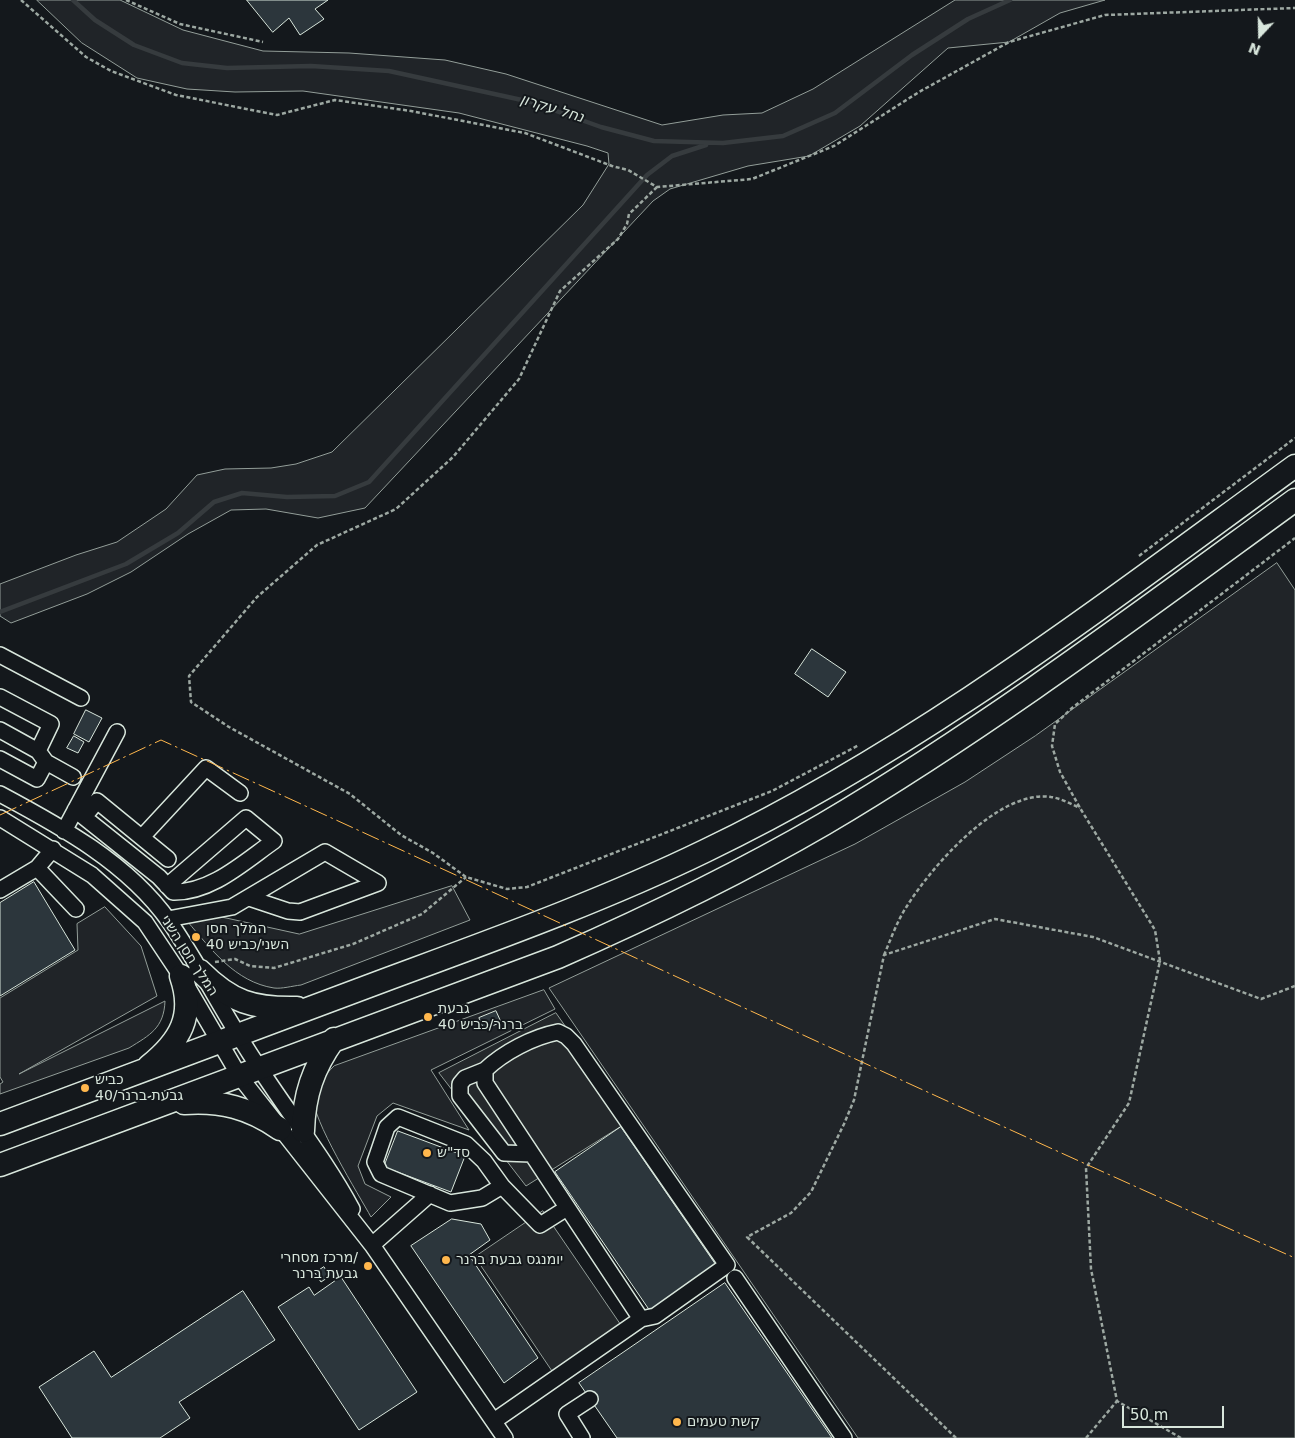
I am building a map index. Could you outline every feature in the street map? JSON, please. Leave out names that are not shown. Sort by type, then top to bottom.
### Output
[{"type":"highway","points":[[0,1124],[230,1040],[607,895],[704,852],[798,803],[904,740],[1006,674],[1295,466]]},
{"type":"highway","points":[[0,1165],[558,957],[662,910],[823,824],[1022,696],[1295,500]]},
{"type":"highway","points":[[140,1073],[160,1057],[178,1036],[188,1011],[191,974],[226,994],[254,1006],[300,1008],[320,1004]]},
{"type":"highway","points":[[303,1131],[309,1084],[321,1059],[334,1040]]},
{"type":"highway","points":[[156,1108],[194,1102],[231,1105],[258,1114],[280,1129]]},
{"type":"street","points":[[0,655],[81,698]]},
{"type":"street","points":[[0,697],[52,724],[37,779],[0,759]]},
{"type":"street","points":[[0,730],[73,777]]},
{"type":"street","points":[[80,814],[117,732]]},
{"type":"street","points":[[142,837],[206,768],[240,792]]},
{"type":"street","name":"המלך חסן השני","points":[[0,794],[64,831],[108,860],[142,891],[168,919],[191,974],[250,1073]]},
{"type":"street","points":[[64,831],[96,800],[168,859]]},
{"type":"street","points":[[80,814],[173,892],[187,892],[214,882],[274,841],[246,818],[167,886]]},
{"type":"street","name":"המלך חסן השני","points":[[0,818],[53,849],[92,875],[145,922],[191,974]]},
{"type":"street","points":[[0,890],[37,868],[53,849]]},
{"type":"street","points":[[168,919],[224,910],[249,898],[325,852],[378,883],[300,912],[288,911],[249,898]]},
{"type":"street","points":[[37,868],[76,910]]},
{"type":"street","points":[[494,1421],[641,1319],[655,1316],[727,1265],[566,1036],[558,1032],[545,1035],[496,1060],[485,1070],[465,1078],[460,1084],[460,1096],[504,1153],[531,1154]]},
{"type":"street","name":"המלך חסן השני","points":[[230,1040],[250,1073]]},
{"type":"street","points":[[485,1070],[485,1083],[641,1319]]},
{"type":"street","points":[[250,1073],[280,1129],[372,1245],[505,1438]]},
{"type":"street","points":[[250,1073],[303,1131],[344,1194],[372,1245]]},
{"type":"street","points":[[502,1186],[482,1198],[450,1203],[381,1174],[375,1162],[387,1127],[398,1117],[466,1144],[484,1161],[502,1186],[540,1225],[567,1208]]},
{"type":"street","points":[[372,1245],[430,1194]]},
{"type":"street","points":[[735,1278],[844,1438]]},
{"type":"street","points":[[582,1438],[567,1414],[590,1400]]},
{"type":"path","points":[[21,0],[86,57],[110,71],[176,95],[277,115],[335,100],[525,133],[612,166],[628,170],[657,187],[752,180],[834,146],[919,92],[1009,42],[1105,15],[1295,8]]},
{"type":"path","points":[[126,0],[180,24],[263,42]]},
{"type":"path","points":[[657,187],[630,214],[627,224],[618,239],[560,291],[518,379],[454,457],[396,509],[317,545],[257,597],[189,676],[191,702],[229,727],[350,794],[401,835],[433,853],[466,877],[507,889],[527,887],[772,791],[867,741]]},
{"type":"path","points":[[1132,562],[1295,438]]},
{"type":"path","points":[[1181,1438],[1117,1401],[1091,1269],[1086,1168],[1129,1103],[1160,961],[1155,930],[1080,808],[1060,772],[1052,746],[1055,724],[1072,708],[1295,538]]},
{"type":"path","points":[[956,1438],[747,1237],[791,1214],[811,1192],[854,1100],[884,954],[906,907],[935,865],[996,811],[1018,800],[1051,797],[1080,808]]},
{"type":"path","points":[[191,974],[216,961],[235,959],[250,966],[274,968],[353,944],[422,914],[466,877]]},
{"type":"path","points":[[884,954],[995,919],[1093,937],[1261,999],[1295,986]]},
{"type":"path","points":[[1086,1438],[1117,1401]]},
{"type":"shaded area","points":[[37,0],[120,0],[183,30],[263,51],[349,53],[445,60],[506,74],[662,125],[723,115],[762,113],[813,89],[955,0],[1105,0],[1060,13],[1009,42],[948,48],[860,126],[809,156],[748,166],[670,189],[653,201],[365,508],[318,518],[266,509],[231,510],[188,534],[131,572],[87,594],[11,623],[0,616],[0,584],[76,555],[117,542],[166,509],[197,475],[225,469],[271,468],[296,464],[332,452],[583,205],[609,164],[608,153],[459,113],[303,91],[235,92],[187,89],[137,78],[82,43]]},
{"type":"shaded area","points":[[1277,563],[1295,590],[1295,1438],[858,1438],[549,988],[855,844],[965,782],[1035,736]]},
{"type":"shaded area","points":[[452,886],[470,920],[301,985],[284,988],[260,985],[236,972],[215,953],[187,921],[208,914],[299,934]]},
{"type":"shaded area","points":[[105,907],[141,946],[157,996],[19,1074],[165,1001],[159,1024],[149,1035],[129,1048],[0,1094],[0,1084],[3,1082],[0,1077],[0,998],[78,950],[77,924]]},
{"type":"shaded area","points":[[544,990],[555,1009],[431,1070],[469,1130],[393,1103],[377,1116],[358,1166],[365,1184],[391,1197],[371,1217],[327,1138],[315,1107],[315,1093],[325,1076],[334,1066]]},
{"type":"shaded area","points":[[556,1013],[631,1120],[526,1186],[439,1073]]},
{"type":"shaded area","points":[[543,1211],[625,1331],[556,1377],[475,1257]]},
{"type":"building","points":[[247,0],[328,0],[315,9],[324,19],[300,35],[289,18],[273,32]]},
{"type":"building","points":[[812,649],[846,672],[828,697],[795,674]]},
{"type":"building","points":[[86,710],[102,718],[89,742],[74,734]]},
{"type":"building","points":[[74,736],[84,742],[78,753],[67,748]]},
{"type":"building","points":[[34,882],[75,950],[0,996],[0,903]]},
{"type":"building","points":[[496,1011],[501,1022],[484,1030],[479,1018]]},
{"type":"building","points":[[621,1127],[716,1265],[650,1311],[555,1172]]},
{"type":"building","points":[[398,1131],[465,1156],[451,1192],[384,1167]]},
{"type":"building","points":[[452,1219],[481,1224],[490,1240],[469,1255],[538,1358],[504,1383],[411,1246]]},
{"type":"building","points":[[324,1267],[330,1276],[321,1282],[315,1273]]},
{"type":"building","points":[[341,1277],[417,1392],[359,1430],[278,1307],[309,1287],[314,1295]]},
{"type":"building","points":[[725,1283],[832,1438],[617,1438],[579,1383]]},
{"type":"building","points":[[243,1291],[275,1340],[179,1402],[190,1418],[160,1438],[72,1438],[39,1387],[94,1351],[111,1377]]},
{"type":"waterway","name":"נחל עקרון","points":[[73,0],[95,20],[134,45],[182,63],[227,68],[311,66],[389,71],[531,102],[601,127],[654,141],[723,143],[783,136],[835,113],[912,55],[968,19],[1010,0]]},
{"type":"waterway","points":[[0,612],[126,564],[178,533],[214,502],[242,493],[287,497],[335,496],[369,482],[647,175],[672,156],[706,145]]},
{"type":"power","points":[[0,815],[161,740],[1011,1130],[1295,1258]]},
{"type":"place","name":"המלך חסן השני/כביש 40","points":[[196,937]]},
{"type":"place","name":"גבעת ברנר/כביש 40","points":[[428,1017]]},
{"type":"place","name":"כביש 40/גבעת ברנר","points":[[85,1088]]},
{"type":"place","name":"סד\"ש","points":[[427,1153]]},
{"type":"place","name":"יומנגס גבעת ברנר","points":[[446,1260]]},
{"type":"place","name":"מרכז מסחרי/ גבעת ברנר","points":[[368,1266]]},
{"type":"place","name":"קשת טעמים","points":[[677,1422]]}]
